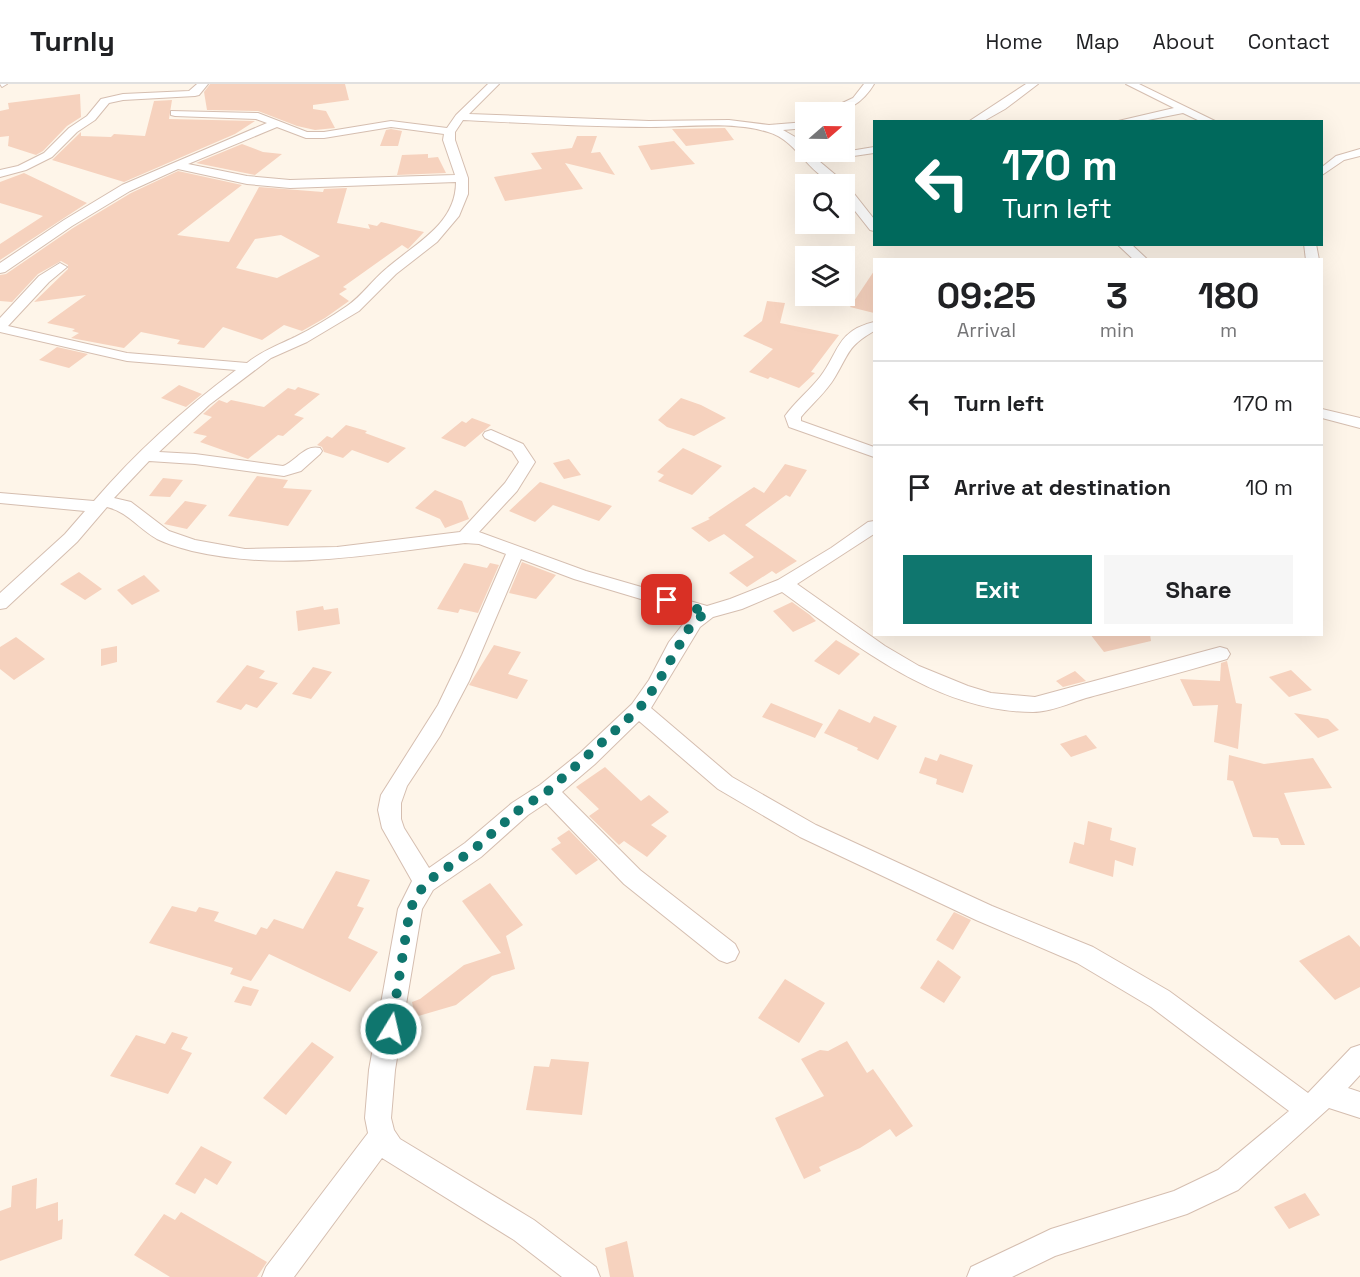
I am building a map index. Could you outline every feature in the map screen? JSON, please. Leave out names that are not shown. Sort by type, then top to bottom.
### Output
[{"type":"street","points":[[0,174],[22,168],[48,155],[73,130],[91,118],[105,101],[123,97],[195,93],[203,84]]},
{"type":"street","points":[[0,603],[71,538],[145,456],[179,424],[247,367],[354,308],[391,271],[422,249],[453,216],[462,194],[462,178],[449,140],[450,132],[460,117],[494,84]]},
{"type":"street","points":[[855,103],[869,84]]},
{"type":"street","points":[[977,120],[1001,107],[1033,84]]},
{"type":"street","points":[[1131,84],[1208,120]]},
{"type":"street","points":[[1129,120],[1185,109]]},
{"type":"street","points":[[175,113],[258,116],[299,133],[313,135],[391,124],[407,124],[450,132]]},
{"type":"street","points":[[460,117],[649,124],[729,123],[772,129],[795,126]]},
{"type":"street","points":[[0,269],[126,188],[275,123]]},
{"type":"street","points":[[772,129],[795,142]]},
{"type":"street","points":[[855,153],[873,150]]},
{"type":"street","points":[[1323,171],[1340,158],[1360,152]]},
{"type":"street","points":[[0,162],[22,168]]},
{"type":"street","points":[[812,162],[828,174]]},
{"type":"street","points":[[176,165],[247,180],[290,184],[462,178]]},
{"type":"street","points":[[855,203],[873,226]]},
{"type":"street","points":[[1125,246],[1140,258]]},
{"type":"street","points":[[60,267],[44,279],[0,327],[128,357],[247,367]]},
{"type":"street","points":[[873,327],[852,338],[843,347],[828,377],[793,416],[794,424],[873,452]]},
{"type":"street","points":[[1323,414],[1360,423]]},
{"type":"street","points":[[465,537],[511,487],[527,462],[518,446],[491,435]]},
{"type":"street","points":[[145,456],[195,459],[285,471],[296,467],[314,451]]},
{"type":"street","points":[[0,498],[125,507],[163,535],[192,545],[245,555],[337,553],[465,537],[481,538],[580,575],[707,612]]},
{"type":"street","points":[[586,1277],[524,1230],[391,1148],[382,1136],[378,1118],[382,1070],[410,909],[425,883],[473,850],[520,809],[548,791],[639,709],[657,684],[676,647],[693,622],[707,612],[736,604],[784,584],[873,527]]},
{"type":"street","points":[[425,883],[398,838],[389,819],[388,807],[403,776],[438,723],[515,552]]},
{"type":"street","points":[[784,584],[878,651],[912,671],[963,692],[990,700],[1035,705],[1220,654]]},
{"type":"street","points":[[639,709],[725,783],[807,831],[984,913],[1085,954],[1160,999],[1317,1102],[1360,1105]]},
{"type":"street","points":[[548,791],[632,877],[727,951]]},
{"type":"street","points":[[981,1277],[1051,1242],[1177,1204],[1228,1180],[1317,1102],[1360,1057]]},
{"type":"street","points":[[276,1277],[382,1136]]},
{"type":"building","points":[[210,84],[345,84],[349,100],[313,105],[313,109],[326,111],[335,128],[315,130],[297,126],[258,111],[207,110],[204,92]]},
{"type":"building","points":[[80,94],[81,117],[67,126],[43,151],[36,155],[8,146],[9,136],[0,137],[0,111],[9,109],[8,103]]},
{"type":"building","points":[[172,100],[169,119],[255,121],[235,134],[124,182],[52,160],[81,132],[81,136],[111,137],[114,134],[145,136],[154,101]]},
{"type":"building","points":[[725,128],[734,140],[686,146],[672,129]]},
{"type":"building","points":[[386,130],[402,131],[398,146],[380,146]]},
{"type":"building","points":[[577,136],[597,136],[591,153],[600,152],[615,175],[565,163],[583,189],[505,201],[494,177],[542,169],[531,153],[572,148]]},
{"type":"building","points":[[674,141],[695,164],[651,170],[638,146]]},
{"type":"building","points":[[242,144],[263,152],[282,154],[255,175],[196,163]]},
{"type":"building","points":[[428,154],[428,158],[438,157],[446,173],[397,175],[402,155]]},
{"type":"building","points":[[178,171],[242,185],[177,235],[229,242],[259,187],[323,192],[324,189],[347,188],[337,223],[370,229],[368,224],[377,226],[381,222],[424,232],[408,249],[402,245],[343,287],[347,289],[339,294],[349,301],[325,318],[302,331],[284,325],[262,340],[223,327],[204,348],[177,344],[180,340],[141,332],[124,348],[71,338],[79,333],[72,331],[75,329],[47,323],[86,295],[34,302],[68,269],[68,265],[61,261],[38,274],[12,302],[0,301],[0,275],[6,274],[73,228],[131,193]],"holes":[[[281,235],[320,256],[277,278],[236,268],[255,239]]]},
{"type":"building","points":[[24,173],[87,203],[0,260],[0,244],[43,216],[0,203],[0,182]]},
{"type":"building","points":[[873,272],[873,313],[850,307],[855,306],[855,300]]},
{"type":"building","points":[[767,301],[785,303],[780,323],[839,335],[811,372],[815,373],[799,388],[749,372],[773,349],[743,336],[762,321]]},
{"type":"building","points":[[57,347],[88,354],[69,368],[39,360]]},
{"type":"building","points":[[179,385],[202,394],[186,407],[161,398]]},
{"type":"building","points":[[298,387],[320,394],[294,415],[304,418],[283,436],[278,435],[248,459],[200,442],[207,436],[193,433],[212,417],[203,414],[219,400],[227,403],[231,400],[264,407],[288,388],[295,390]]},
{"type":"building","points":[[681,398],[726,418],[694,436],[667,427],[658,420]]},
{"type":"building","points":[[472,418],[491,425],[465,447],[441,438],[462,421],[466,423]]},
{"type":"building","points":[[346,425],[367,431],[365,433],[406,448],[388,463],[352,450],[343,458],[324,452],[322,447],[317,445],[327,436],[332,438]]},
{"type":"building","points":[[683,448],[722,466],[692,495],[658,481],[664,475],[657,472]]},
{"type":"building","points":[[569,459],[581,475],[564,479],[553,463]]},
{"type":"building","points":[[785,464],[807,470],[790,497],[786,495],[745,525],[797,561],[776,574],[772,571],[747,587],[729,573],[754,557],[724,534],[709,542],[691,528],[710,519],[708,518],[754,487],[764,493]]},
{"type":"building","points":[[257,476],[288,480],[283,488],[312,490],[288,526],[228,516]]},
{"type":"building","points":[[163,478],[183,480],[170,497],[149,496]]},
{"type":"building","points":[[540,482],[612,506],[599,521],[553,505],[535,522],[509,511]]},
{"type":"building","points":[[435,490],[462,501],[469,519],[445,528],[440,519],[415,508]]},
{"type":"building","points":[[185,501],[207,505],[187,529],[164,524]]},
{"type":"building","points":[[522,562],[556,575],[536,599],[509,593]]},
{"type":"building","points":[[464,563],[487,568],[490,563],[499,565],[478,613],[460,609],[458,613],[437,609]]},
{"type":"building","points":[[79,572],[102,589],[85,600],[60,584]]},
{"type":"building","points":[[144,575],[160,591],[132,605],[117,590]]},
{"type":"building","points":[[792,602],[816,621],[793,632],[773,611]]},
{"type":"building","points":[[323,606],[324,610],[338,608],[340,624],[298,631],[296,611]]},
{"type":"building","points":[[1092,636],[1150,636],[1151,641],[1104,652]]},
{"type":"building","points":[[16,637],[45,659],[14,680],[0,669],[0,647]]},
{"type":"building","points":[[836,640],[860,654],[839,675],[814,661]]},
{"type":"building","points":[[494,645],[521,652],[508,674],[528,680],[517,699],[469,685]]},
{"type":"building","points":[[117,646],[117,662],[101,666],[101,649]]},
{"type":"building","points":[[1227,661],[1236,703],[1242,704],[1238,749],[1214,742],[1218,705],[1193,706],[1180,679],[1220,681],[1221,663]]},
{"type":"building","points":[[247,665],[265,671],[259,678],[278,683],[257,708],[246,704],[241,710],[216,702]]},
{"type":"building","points":[[313,667],[332,672],[311,699],[292,694]]},
{"type":"building","points":[[1291,670],[1312,690],[1289,697],[1269,677]]},
{"type":"building","points":[[1075,671],[1086,681],[1063,687],[1056,681]]},
{"type":"building","points":[[771,703],[823,724],[815,738],[762,717]]},
{"type":"building","points":[[839,709],[870,723],[874,716],[897,726],[878,760],[824,733]]},
{"type":"building","points":[[1294,713],[1328,719],[1339,730],[1318,738]]},
{"type":"building","points":[[1086,735],[1097,748],[1071,757],[1060,744]]},
{"type":"building","points":[[940,754],[973,765],[963,793],[936,784],[937,779],[919,773],[925,757],[937,761]]},
{"type":"building","points":[[1229,755],[1264,764],[1313,758],[1332,788],[1284,793],[1305,845],[1281,845],[1278,838],[1253,837],[1233,781],[1227,780]]},
{"type":"building","points":[[605,767],[641,801],[649,795],[669,812],[651,825],[667,836],[647,857],[624,841],[619,845],[589,816],[599,809],[576,787]]},
{"type":"building","points":[[1088,821],[1112,828],[1110,840],[1136,848],[1133,866],[1115,860],[1113,877],[1069,863],[1074,842],[1084,845]]},
{"type":"building","points":[[569,830],[598,860],[576,875],[551,849],[561,843],[557,838]]},
{"type":"building","points":[[336,871],[370,880],[357,906],[364,908],[348,938],[378,952],[350,992],[269,954],[251,981],[230,974],[233,968],[149,943],[172,906],[196,912],[199,907],[219,912],[214,921],[256,935],[261,927],[267,929],[274,919],[303,929]]},
{"type":"building","points":[[490,883],[523,925],[506,936],[515,969],[492,976],[456,1005],[415,1017],[412,1002],[420,999],[464,965],[501,953],[462,901]]},
{"type":"building","points":[[954,912],[971,920],[953,950],[936,940]]},
{"type":"building","points":[[1349,935],[1360,947],[1360,987],[1335,1000],[1299,961]]},
{"type":"building","points":[[938,960],[961,977],[944,1003],[920,988]]},
{"type":"building","points":[[785,979],[825,1003],[799,1043],[758,1018]]},
{"type":"building","points":[[243,986],[259,990],[251,1006],[234,1002]]},
{"type":"building","points":[[172,1032],[188,1037],[181,1049],[192,1053],[168,1094],[110,1076],[136,1035],[165,1044]]},
{"type":"building","points":[[847,1041],[867,1073],[873,1069],[913,1126],[896,1137],[890,1129],[860,1148],[819,1167],[821,1171],[804,1179],[775,1118],[824,1096],[801,1059],[820,1050],[828,1051]]},
{"type":"building","points":[[312,1042],[334,1057],[286,1115],[263,1098]]},
{"type":"building","points":[[551,1059],[589,1062],[582,1115],[526,1110],[534,1066],[549,1067]]},
{"type":"building","points":[[201,1146],[232,1162],[217,1185],[205,1178],[195,1194],[175,1184]]},
{"type":"building","points":[[37,1178],[36,1209],[58,1202],[58,1221],[63,1219],[62,1239],[0,1261],[0,1211],[11,1207],[12,1186]]},
{"type":"building","points":[[1305,1193],[1320,1215],[1289,1229],[1274,1207]]},
{"type":"building","points":[[181,1212],[267,1262],[257,1277],[170,1277],[134,1255],[164,1214],[175,1220]]},
{"type":"building","points":[[627,1241],[634,1277],[610,1277],[605,1248]]},
{"type":"route","points":[[391,1029],[410,909],[419,890],[425,883],[473,850],[520,809],[548,791],[588,758],[639,709],[657,684],[676,647],[693,622],[707,612],[667,600]]}]
